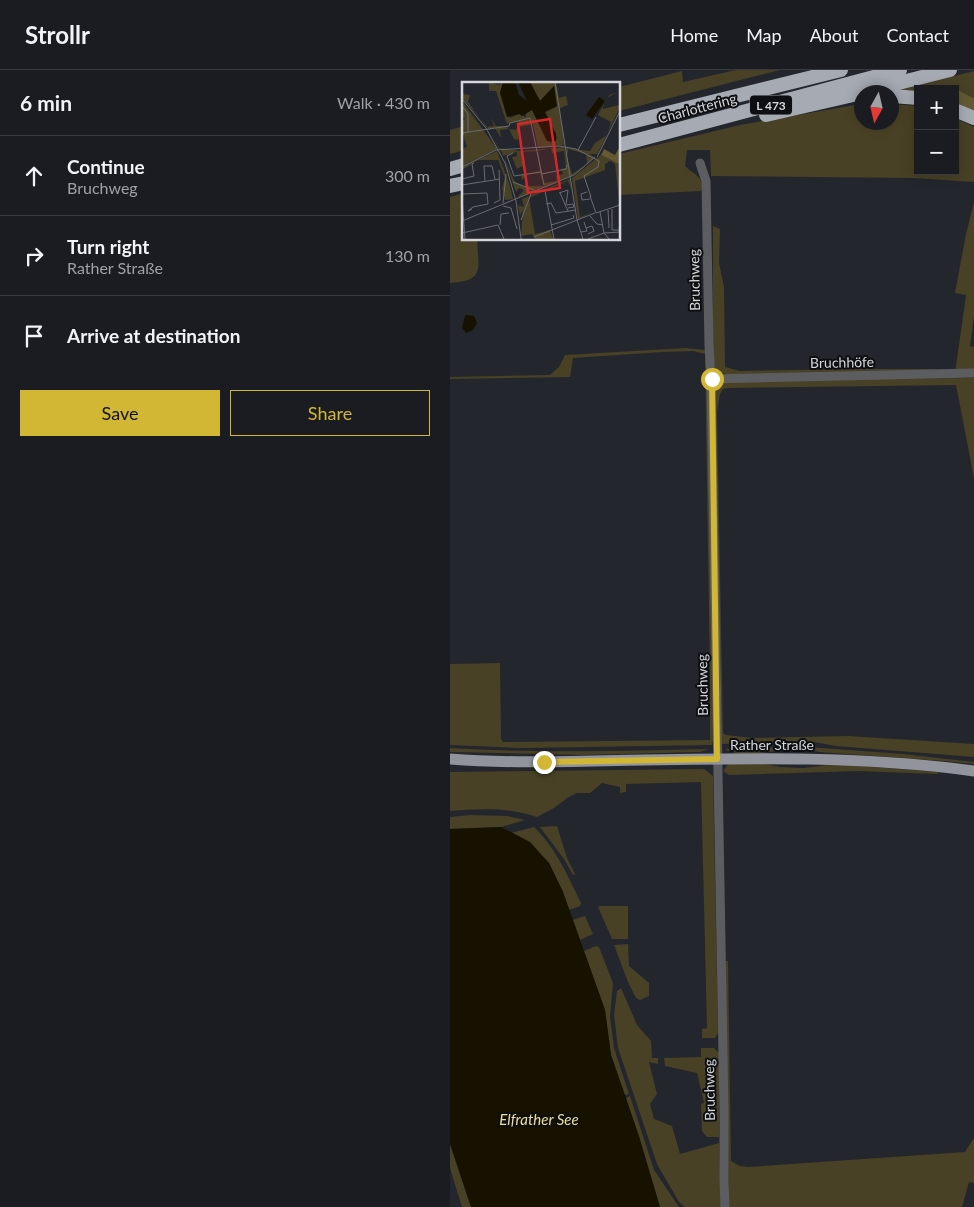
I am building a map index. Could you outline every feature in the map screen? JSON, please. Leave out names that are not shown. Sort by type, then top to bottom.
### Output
[{"type":"highway","name":"Charlottering","points":[[620,125],[841,70]]},
{"type":"highway","name":"Charlottering","points":[[620,145],[900,70]]},
{"type":"highway","points":[[893,85],[950,70]]},
{"type":"highway","points":[[643,139],[854,95]]},
{"type":"highway","points":[[899,97],[914,98]]},
{"type":"highway","points":[[818,104],[854,99]]},
{"type":"highway","points":[[959,112],[974,118]]},
{"type":"main road","name":"Rather Straße","points":[[450,759],[544,762],[717,759],[851,760],[974,771]]},
{"type":"street","name":"Bruchweg","points":[[700,163],[706,181],[709,345],[712,379],[725,1207]]},
{"type":"street","name":"Bruchhöfe","points":[[712,379],[974,373]]},
{"type":"shaded area","points":[[736,70],[780,70],[620,111],[620,87],[682,71],[683,82]]},
{"type":"shaded area","points":[[974,71],[974,98],[959,91],[959,85],[919,85]]},
{"type":"shaded area","points":[[914,86],[914,95],[899,92]]},
{"type":"shaded area","points":[[959,91],[974,98],[974,112],[959,104]]},
{"type":"shaded area","points":[[854,105],[854,130],[899,130],[899,105],[914,106],[914,175],[959,175],[959,120],[974,127],[974,182],[913,178],[711,176],[710,150],[687,150],[685,166],[700,179],[702,183],[701,191],[620,195],[620,154],[740,125]]},
{"type":"shaded area","points":[[462,127],[462,151],[450,154],[450,130]]},
{"type":"shaded area","points":[[462,194],[462,240],[477,240],[478,265],[475,276],[462,282],[450,283],[450,197]]},
{"type":"shaded area","points":[[974,202],[974,316],[970,346],[974,347],[974,371],[955,373],[966,295],[955,293]]},
{"type":"shaded area","points":[[713,226],[720,229],[719,263],[724,287],[725,367],[740,371],[934,369],[946,373],[728,375],[719,372],[713,364]]},
{"type":"shaded area","points":[[686,348],[705,350],[708,358],[712,745],[522,748],[450,745],[450,664],[500,663],[501,739],[503,742],[710,740],[705,354],[693,351],[573,358],[570,377],[450,379],[450,377],[550,375],[559,367],[565,355]]},
{"type":"shaded area","points":[[974,378],[974,478],[956,385],[728,388],[723,389],[720,394],[717,412],[723,733],[752,738],[848,736],[974,744],[974,757],[836,746],[808,741],[722,744],[715,386],[721,380]]},
{"type":"shaded area","points":[[791,747],[791,749],[748,753],[731,752],[725,749]]},
{"type":"shaded area","points":[[808,747],[903,754],[974,762],[974,764],[819,752],[808,749]]},
{"type":"shaded area","points":[[450,748],[548,751],[709,749],[700,752],[581,755],[450,752]]},
{"type":"shaded area","points":[[760,763],[780,767],[804,768],[834,764],[938,772],[938,774],[858,771],[729,775],[723,771],[728,764]]},
{"type":"shaded area","points":[[704,769],[713,776],[718,1033],[715,1038],[702,1038],[702,1029],[707,1028],[701,782],[626,784],[626,792],[620,793],[620,787],[602,783],[590,793],[577,793],[537,817],[505,810],[450,811],[450,772]]},
{"type":"shaded area","points":[[470,815],[507,816],[525,820],[501,827],[450,829],[450,817]]},
{"type":"shaded area","points":[[557,826],[567,858],[575,874],[573,875],[564,859],[540,827]]},
{"type":"shaded area","points":[[534,827],[549,844],[561,863],[581,903],[580,906],[569,910],[563,892],[549,863],[511,833]]},
{"type":"shaded area","points":[[628,906],[628,939],[612,939],[598,907]]},
{"type":"shaded area","points":[[585,916],[593,934],[580,940],[573,920]]},
{"type":"shaded area","points":[[628,944],[629,966],[649,983],[649,996],[640,1000],[636,998],[628,982],[614,945]]},
{"type":"shaded area","points":[[596,946],[599,947],[613,983],[610,1017],[614,1048],[629,1094],[625,1095],[611,1055],[605,1010],[584,951]]},
{"type":"shaded area","points":[[725,961],[728,961],[731,1161],[740,1166],[748,1167],[965,1152],[974,1138],[974,1183],[969,1182],[962,1207],[729,1207]]},
{"type":"shaded area","points":[[621,988],[637,1025],[651,1041],[652,1058],[658,1058],[658,1064],[649,1062],[657,1094],[650,1104],[654,1119],[672,1126],[680,1154],[719,1143],[721,1207],[685,1207],[679,1202],[657,1164],[618,1048],[614,1015],[617,991]]},
{"type":"shaded area","points":[[701,1048],[714,1048],[719,1053],[719,1137],[707,1137],[702,1131],[701,1104],[704,1103],[697,1073],[665,1066],[664,1058],[701,1057]]},
{"type":"shaded area","points":[[630,1096],[654,1170],[679,1207],[660,1207],[626,1098]]},
{"type":"shaded area","points":[[450,1145],[471,1207],[462,1207],[450,1168]]},
{"type":"water","points":[[465,316],[474,316],[477,323],[473,330],[466,333],[462,328]]},
{"type":"water","name":"Elfrather See","points":[[501,827],[530,842],[549,863],[563,892],[605,1010],[611,1055],[639,1136],[660,1207],[471,1207],[450,1143],[450,829]]},
{"type":"route","points":[[544,762],[717,759],[712,379]]}]
